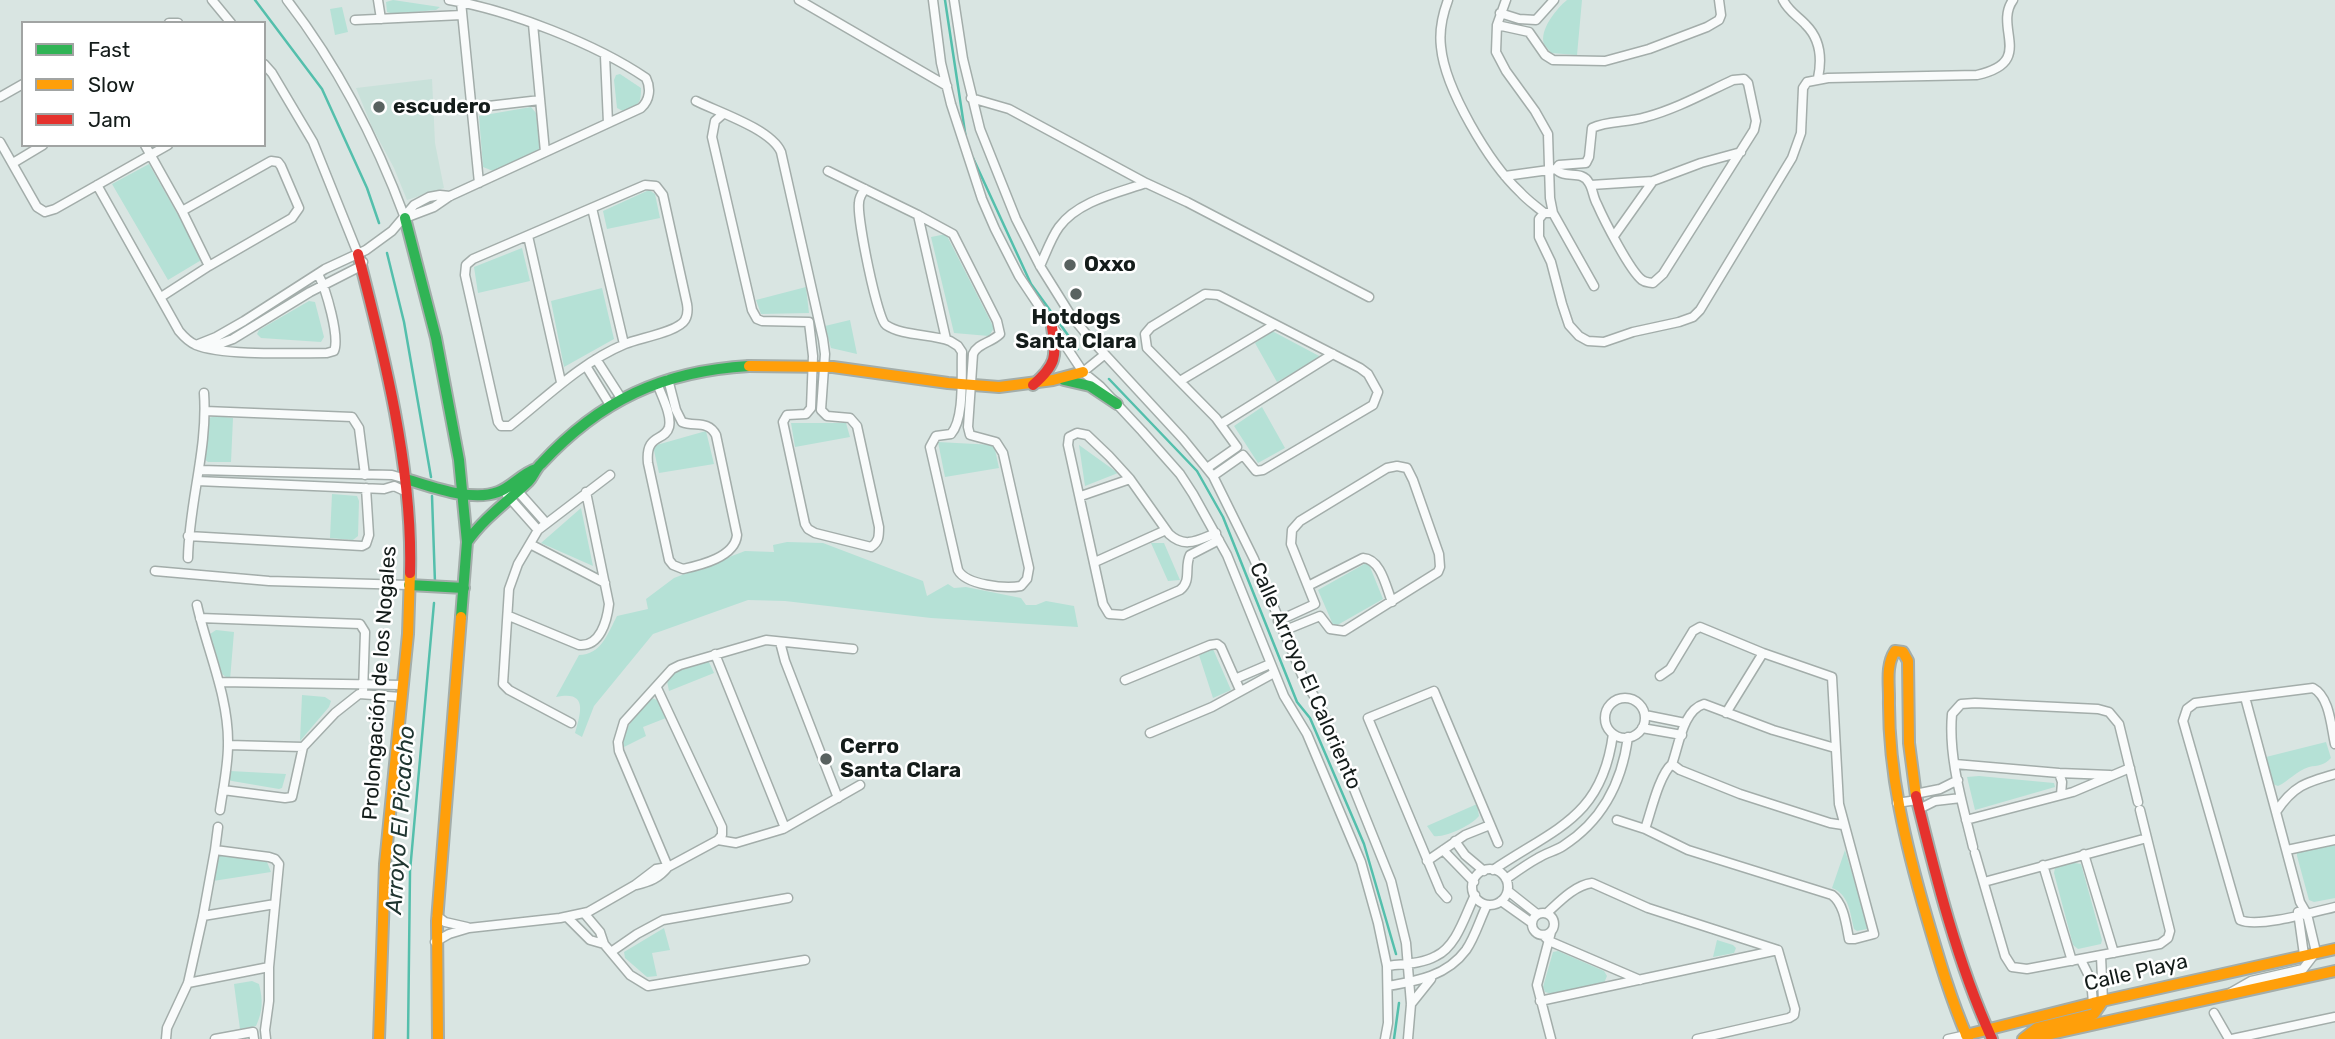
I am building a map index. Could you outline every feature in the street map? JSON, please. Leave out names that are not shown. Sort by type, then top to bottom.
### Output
[{"type":"street","points":[[212,0],[228,21]]},
{"type":"street","points":[[287,0],[312,33],[350,96],[383,162],[405,218],[423,281],[453,419],[467,542],[435,942],[438,1039]]},
{"type":"street","points":[[378,0],[381,19]]},
{"type":"street","points":[[208,348],[233,339],[318,274],[362,252],[405,218],[434,207],[450,196],[608,123],[644,105],[648,99],[648,81],[644,76],[605,56],[533,24],[449,0]]},
{"type":"street","points":[[799,0],[947,86]]},
{"type":"street","name":"Calle Arroyo El Caloriento","points":[[933,0],[947,86],[963,145],[995,229],[1019,276],[1083,372],[1100,386],[1180,474],[1218,536],[1284,696],[1307,734],[1362,862],[1378,923],[1387,966],[1388,1023],[1385,1039]]},
{"type":"street","name":"Calle Arroyo El Caloriento","points":[[954,0],[962,59],[971,98],[1004,191],[1040,266],[1070,314],[1213,476],[1254,559],[1304,680],[1321,707],[1391,881],[1406,943],[1411,1004],[1408,1039]]},
{"type":"street","points":[[1448,0],[1440,29],[1440,45],[1448,78],[1486,150],[1520,193],[1549,213],[1594,286]]},
{"type":"street","points":[[1506,0],[1497,25],[1495,45],[1499,60],[1548,134],[1556,172]]},
{"type":"street","points":[[1500,12],[1519,19],[1536,20],[1554,0]]},
{"type":"street","points":[[1497,25],[1529,32],[1545,55],[1553,60],[1605,61],[1649,49],[1714,23],[1721,15],[1719,0]]},
{"type":"street","points":[[1783,0],[1796,17],[1805,23],[1818,43],[1821,55],[1818,78]]},
{"type":"street","points":[[1549,213],[1539,219],[1539,237],[1551,262],[1569,325],[1579,336],[1588,341],[1604,342],[1689,319],[1700,310],[1791,158],[1801,133],[1803,88],[1807,82],[1818,78],[1977,75],[1998,69],[2005,62],[2010,47],[2008,13],[2013,0]]},
{"type":"street","points":[[461,2],[479,183]]},
{"type":"street","points":[[355,20],[462,15]]},
{"type":"street","points":[[533,24],[545,152]]},
{"type":"street","points":[[605,56],[608,123]]},
{"type":"street","name":"Prolongación de los Nogales","points":[[266,66],[313,142],[362,252],[361,266],[406,480],[410,531],[409,585],[381,937],[379,1039]]},
{"type":"street","points":[[1505,176],[1556,172],[1582,176],[1591,185],[1596,203],[1640,278],[1648,283],[1657,281],[1755,130],[1750,86],[1744,79],[1738,79],[1653,116],[1591,128],[1589,157],[1586,163],[1559,164],[1556,172],[1550,198],[1549,213]]},
{"type":"street","points":[[0,97],[21,85]]},
{"type":"street","points":[[971,98],[1009,109],[1146,183],[1369,297]]},
{"type":"street","points":[[471,108],[540,100]]},
{"type":"street","points":[[695,102],[764,134],[777,144],[825,354],[818,366],[809,411],[806,414],[787,415],[783,422],[805,524],[815,533],[871,547],[878,539],[878,527],[857,426],[850,418],[827,415],[821,410],[818,366],[809,322]]},
{"type":"street","points":[[723,114],[715,121],[712,137],[751,310],[757,319],[762,321],[809,322],[818,318]]},
{"type":"street","points":[[0,142],[37,207],[45,212],[55,209],[164,147]]},
{"type":"street","points":[[13,163],[40,147]]},
{"type":"street","points":[[146,147],[209,266]]},
{"type":"street","points":[[1591,185],[1653,181],[1741,152]]},
{"type":"street","points":[[162,297],[296,215],[298,204],[281,166],[271,160],[182,211]]},
{"type":"street","points":[[828,171],[865,189],[918,215],[953,234],[997,321],[1000,334],[974,350],[965,386],[957,426],[951,434],[936,436],[930,447],[960,575],[970,581],[1009,587],[1021,586],[1027,579],[1029,568],[1001,447],[992,439],[974,436],[969,432],[965,386],[961,348],[946,339],[894,329],[883,322],[877,306],[859,206],[865,189]]},
{"type":"street","points":[[1614,236],[1653,181]]},
{"type":"street","points":[[1040,266],[1054,234],[1071,215],[1095,202],[1146,183]]},
{"type":"street","points":[[97,185],[179,331],[196,345],[255,352],[334,351],[337,341],[318,274]]},
{"type":"street","points":[[645,185],[656,186],[664,200],[687,304],[687,316],[685,321],[675,328],[624,344],[596,359],[561,382],[510,426],[504,428],[499,425],[465,269],[473,259],[528,236],[645,185]]},
{"type":"street","points":[[592,208],[624,344]]},
{"type":"street","points":[[918,215],[946,339]]},
{"type":"street","points":[[528,236],[561,382]]},
{"type":"street","points":[[196,345],[361,266]]},
{"type":"street","points":[[1205,294],[1218,295],[1333,354],[1368,374],[1378,392],[1373,405],[1263,470],[1256,471],[1221,424],[1147,348],[1145,334],[1151,327],[1205,294]]},
{"type":"street","points":[[1180,381],[1274,324]]},
{"type":"street","points":[[1032,385],[1051,369],[1056,356],[1052,327]]},
{"type":"street","points":[[1221,424],[1333,354]]},
{"type":"street","points":[[467,542],[529,471],[536,469],[574,433],[621,398],[663,381],[696,372],[729,368],[818,366],[864,370],[965,386],[1003,388],[1032,385],[1083,372],[1104,355]]},
{"type":"street","points":[[596,359],[621,398]]},
{"type":"street","points":[[586,366],[610,405]]},
{"type":"street","points":[[1061,379],[1090,386],[1117,404]]},
{"type":"street","points":[[663,381],[682,422],[706,425],[711,427],[716,435],[737,536],[737,541],[730,551],[683,569],[669,560],[647,455],[650,443],[667,431],[669,425],[663,381]]},
{"type":"street","points":[[188,558],[188,536],[205,411],[204,393]]},
{"type":"street","points":[[205,411],[352,417],[359,428],[365,475]]},
{"type":"street","points":[[1072,434],[1087,435],[1130,478],[1176,541],[1186,544],[1218,536],[1190,555],[1187,582],[1181,590],[1123,615],[1113,615],[1105,609],[1094,562],[1068,445],[1072,434]]},
{"type":"street","points":[[1207,468],[1240,451]]},
{"type":"street","points":[[1213,476],[1240,451]]},
{"type":"street","points":[[392,475],[403,466]]},
{"type":"street","points":[[1402,466],[1407,468],[1413,480],[1439,554],[1440,567],[1434,576],[1392,601],[1349,629],[1339,632],[1330,629],[1320,615],[1308,586],[1292,544],[1292,530],[1300,521],[1387,468],[1402,466]]},
{"type":"street","points":[[199,470],[392,475],[463,492],[485,494],[510,491],[546,523]]},
{"type":"street","points":[[282,485],[283,473]]},
{"type":"street","points":[[571,723],[509,690],[503,684],[509,589],[512,578],[538,530],[610,475]]},
{"type":"street","points":[[1081,496],[1130,478]]},
{"type":"street","points":[[197,481],[384,489],[394,486],[407,492]]},
{"type":"street","points":[[188,536],[362,546],[366,544],[369,535],[366,488]]},
{"type":"street","points":[[510,491],[538,530]]},
{"type":"street","points":[[509,616],[579,645],[589,645],[596,639],[607,617],[609,604],[586,492]]},
{"type":"street","points":[[1094,562],[1166,530]]},
{"type":"street","points":[[530,544],[605,583]]},
{"type":"street","points":[[1308,586],[1367,557],[1376,563],[1392,601]]},
{"type":"street","points":[[155,571],[269,581],[464,588]]},
{"type":"street","points":[[1278,621],[1315,604]]},
{"type":"street","points":[[197,605],[219,682],[228,745],[220,810]]},
{"type":"street","points":[[1283,631],[1320,615]]},
{"type":"street","points":[[200,618],[360,624],[365,632],[363,689]]},
{"type":"street","points":[[1617,820],[1645,829],[1688,849],[1832,895],[1842,908],[1849,939],[1871,936],[1875,931],[1839,804],[1832,677],[1700,627],[1693,631],[1670,669],[1660,676]]},
{"type":"street","points":[[668,867],[619,751],[618,742],[624,722],[674,667],[760,641],[853,649]]},
{"type":"street","points":[[780,642],[838,798]]},
{"type":"street","points":[[1125,680],[1217,644],[1221,647],[1240,690]]},
{"type":"street","points":[[1967,1037],[1941,964],[1897,803],[1888,723],[1890,663],[1893,654],[1900,650],[1906,655],[1909,667],[1910,765],[1917,801],[1960,957],[1974,999],[1990,1034]]},
{"type":"street","points":[[1726,713],[1763,653]]},
{"type":"street","points":[[715,654],[785,828]]},
{"type":"street","points":[[1235,679],[1270,664]]},
{"type":"street","points":[[1150,733],[1212,707],[1274,673]]},
{"type":"street","points":[[219,682],[363,689],[403,685]]},
{"type":"street","points":[[435,942],[449,934],[470,928],[584,913],[635,885],[656,869],[668,867],[718,840],[722,835],[722,827],[657,688]]},
{"type":"street","points":[[2335,744],[2324,700],[2318,690],[2304,688],[2204,702],[2190,706],[2184,715],[2184,726],[2240,920],[2253,923],[2335,907]]},
{"type":"street","points":[[223,790],[292,797],[303,747],[335,713],[363,689],[401,697]]},
{"type":"street","points":[[1447,898],[1440,890],[1427,861],[1368,719],[1434,691],[1498,843]]},
{"type":"street","points":[[2230,993],[2251,981],[2303,969],[2310,954],[2308,914],[2300,902],[2245,697]]},
{"type":"street","points":[[1621,698],[1634,699],[1643,709],[1645,716],[1642,728],[1628,737],[1613,734],[1605,716],[1610,704],[1621,698]]},
{"type":"street","points":[[1975,702],[2104,710],[2119,724],[2130,768],[2170,935],[2160,944],[2101,956],[2027,969],[2012,967],[2005,956],[1961,798],[1955,764],[1954,709],[1961,704],[1975,702]]},
{"type":"street","points":[[1645,829],[1662,780],[1672,764],[1685,723],[1693,710],[1704,704],[1773,730],[1835,748]]},
{"type":"street","points":[[1645,716],[1685,723]]},
{"type":"street","points":[[1642,728],[1682,735]]},
{"type":"street","points":[[1474,882],[1489,870],[1572,820],[1599,786],[1605,773],[1613,734]]},
{"type":"street","points":[[1506,878],[1561,847],[1582,832],[1603,809],[1623,768],[1628,737]]},
{"type":"street","points":[[228,745],[303,747]]},
{"type":"street","points":[[1672,764],[1680,770],[1740,794],[1843,825]]},
{"type":"street","points":[[1955,764],[2113,775]]},
{"type":"street","points":[[1891,767],[1910,765]]},
{"type":"street","points":[[1966,820],[2061,795],[2130,768]]},
{"type":"street","points":[[2059,773],[2062,782],[2061,795]]},
{"type":"street","points":[[2276,813],[2291,792],[2300,786],[2335,774]]},
{"type":"street","points":[[1917,801],[1958,780]]},
{"type":"street","points":[[718,840],[736,843],[785,828],[860,785]]},
{"type":"street","points":[[1897,803],[1961,798]]},
{"type":"street","points":[[1427,861],[1455,842],[1490,825]]},
{"type":"street","points":[[166,1039],[167,1028],[188,983],[218,827]]},
{"type":"street","points":[[1984,882],[2147,838]]},
{"type":"street","points":[[2287,850],[2335,840]]},
{"type":"street","points":[[1455,842],[1465,855],[1506,878]]},
{"type":"street","points":[[215,850],[269,857],[278,861],[266,1035],[215,1039]]},
{"type":"street","points":[[1387,966],[1430,959],[1438,956],[1452,943],[1475,895],[1474,882],[1443,850]]},
{"type":"street","points":[[2084,854],[2114,953]]},
{"type":"street","points":[[2043,865],[2076,960],[2091,980],[2098,1002]]},
{"type":"street","points":[[1506,878],[1508,891],[1537,914],[1550,915]]},
{"type":"street","points":[[1550,915],[1558,903],[1576,889],[1586,883],[1592,883],[1648,908],[1777,950]]},
{"type":"street","points":[[1411,1004],[1434,975],[1458,959],[1467,948],[1487,905],[1501,901],[1508,891]]},
{"type":"street","points":[[1475,895],[1487,905]]},
{"type":"street","points":[[611,952],[663,920],[788,898]]},
{"type":"street","points":[[1501,901],[1532,923],[1536,933],[1548,936],[1640,980]]},
{"type":"street","points":[[2300,902],[2297,916],[2310,954]]},
{"type":"street","points":[[203,916],[275,904]]},
{"type":"street","points":[[584,913],[600,932],[604,944],[630,975],[648,986],[805,960]]},
{"type":"street","points":[[1532,923],[1537,914]]},
{"type":"street","points":[[1550,915],[1555,925],[1548,936],[1537,985],[1551,1039]]},
{"type":"street","points":[[437,916],[450,924],[470,928]]},
{"type":"street","points":[[568,917],[590,940],[604,944]]},
{"type":"street","points":[[1406,943],[1419,956],[1430,959]]},
{"type":"street","points":[[1447,948],[1458,959]]},
{"type":"street","name":"Calle Playa","points":[[1948,1039],[1990,1034],[2098,1002],[2335,949]]},
{"type":"street","points":[[1540,1001],[1777,950]]},
{"type":"street","points":[[1697,1039],[1794,1015],[1795,1009],[1777,950]]},
{"type":"street","points":[[2023,1039],[2036,1028],[2094,1014],[2098,1002],[2101,956]]},
{"type":"street","points":[[188,983],[269,967]]},
{"type":"street","name":"Calle Playa","points":[[2028,1039],[2335,971]]},
{"type":"street","points":[[1388,986],[1434,975]]},
{"type":"street","points":[[2214,1013],[2231,1039],[2335,1017]]},
{"type":"shaded area","points":[[432,79],[435,143],[444,188],[407,200],[356,88]]},
{"type":"green space","points":[[393,0],[440,7],[436,10],[393,14],[387,12],[386,2]]},
{"type":"green space","points":[[1567,0],[1582,0],[1577,55],[1551,53],[1544,44],[1546,26]]},
{"type":"green space","points":[[342,7],[348,32],[335,35],[330,9]]},
{"type":"green space","points":[[620,74],[641,88],[638,104],[623,111],[617,108],[614,80],[616,75]]},
{"type":"green space","points":[[531,107],[536,113],[540,148],[536,153],[493,171],[483,167],[479,116]]},
{"type":"green space","points":[[149,164],[203,259],[168,280],[112,184]]},
{"type":"green space","points":[[649,190],[655,194],[660,218],[607,229],[603,211]]},
{"type":"green space","points":[[946,234],[994,328],[989,336],[954,333],[931,237]]},
{"type":"green space","points":[[522,248],[530,281],[478,293],[474,267]]},
{"type":"green space","points":[[806,287],[809,313],[761,314],[756,300]]},
{"type":"green space","points":[[602,288],[614,339],[564,367],[551,301]]},
{"type":"green space","points":[[309,301],[315,302],[324,337],[321,342],[261,338],[257,334],[259,330]]},
{"type":"green space","points":[[850,320],[857,354],[831,348],[825,326]]},
{"type":"green space","points":[[1272,331],[1321,357],[1277,382],[1255,343]]},
{"type":"green space","points":[[1262,407],[1285,448],[1258,463],[1234,426]]},
{"type":"green space","points":[[208,418],[233,418],[231,462],[208,462],[203,458]]},
{"type":"green space","points":[[791,423],[846,423],[850,437],[795,447]]},
{"type":"green space","points":[[706,431],[714,464],[659,473],[653,446]]},
{"type":"green space","points":[[938,442],[994,445],[999,468],[945,477]]},
{"type":"green space","points":[[1079,445],[1118,473],[1085,486]]},
{"type":"green space","points":[[332,494],[357,496],[358,536],[353,540],[330,538]]},
{"type":"green space","points":[[581,508],[593,566],[541,543]]},
{"type":"green space","points":[[787,542],[823,543],[923,581],[927,596],[948,584],[954,588],[966,587],[1021,598],[1026,605],[1046,601],[1074,606],[1078,627],[931,618],[785,601],[748,600],[653,634],[594,706],[582,737],[575,733],[580,711],[578,700],[566,696],[556,697],[579,655],[587,654],[598,647],[617,616],[648,609],[646,599],[674,578],[745,551],[774,552],[773,545]]},
{"type":"green space","points":[[1151,543],[1164,543],[1180,580],[1168,581]]},
{"type":"green space","points":[[1368,562],[1383,599],[1334,627],[1318,590]]},
{"type":"green space","points":[[216,630],[234,632],[230,680],[222,674],[210,634]]},
{"type":"green space","points":[[1213,649],[1231,690],[1213,698],[1199,655]]},
{"type":"green space","points":[[708,660],[714,673],[669,691],[667,681],[675,670]]},
{"type":"green space","points":[[302,695],[325,697],[331,701],[300,741]]},
{"type":"green space","points":[[652,698],[657,700],[666,718],[643,727],[646,736],[624,747],[628,727]]},
{"type":"green space","points":[[2326,742],[2331,758],[2328,761],[2304,769],[2278,786],[2273,784],[2266,757]]},
{"type":"green space","points":[[230,771],[286,774],[282,788],[279,789],[229,780]]},
{"type":"green space","points":[[1967,777],[2054,783],[2055,787],[1975,810]]},
{"type":"green space","points":[[1477,804],[1479,816],[1458,830],[1434,836],[1427,826]]},
{"type":"green space","points":[[2335,845],[2335,898],[2314,902],[2309,900],[2297,852]]},
{"type":"green space","points":[[1845,850],[1867,929],[1854,929],[1845,899],[1832,888]]},
{"type":"green space","points":[[220,855],[267,862],[271,872],[213,881],[216,858]]},
{"type":"green space","points":[[2069,862],[2081,864],[2101,944],[2078,949],[2073,945],[2054,873],[2055,868]]},
{"type":"green space","points":[[664,928],[670,950],[652,953],[657,976],[647,977],[625,958],[624,952]]},
{"type":"green space","points":[[1717,940],[1733,945],[1736,948],[1734,953],[1713,957]]},
{"type":"green space","points":[[1558,951],[1604,971],[1607,976],[1604,983],[1552,994],[1545,992],[1543,987],[1553,952]]},
{"type":"green space","points":[[252,981],[259,984],[262,1000],[260,1015],[256,1026],[240,1029],[234,984]]},
{"type":"waterway","name":"Arroyo El Picacho","points":[[255,0],[322,89],[367,188],[379,223]]},
{"type":"waterway","points":[[945,0],[966,139]]},
{"type":"waterway","points":[[973,158],[1031,284],[1078,349]]},
{"type":"waterway","name":"Arroyo El Picacho","points":[[387,253],[404,322],[431,477]]},
{"type":"waterway","points":[[1109,379],[1197,471],[1223,517],[1297,702],[1310,718],[1364,844],[1396,954]]},
{"type":"waterway","name":"Arroyo El Picacho","points":[[432,496],[435,583]]},
{"type":"waterway","name":"Arroyo El Picacho","points":[[408,1039],[410,871],[434,603]]},
{"type":"waterway","points":[[1394,1039],[1399,1003]]},
{"type":"traffic: fast","points":[[405,218],[436,338],[459,460],[467,542],[461,617]]},
{"type":"traffic: fast","points":[[467,542],[488,518],[528,482],[539,466],[563,442],[610,406],[661,382],[689,374],[749,366]]},
{"type":"traffic: fast","points":[[1064,380],[1090,386],[1117,404]]},
{"type":"traffic: fast","points":[[406,479],[452,492],[487,495],[503,490],[536,469]]},
{"type":"traffic: fast","points":[[409,585],[464,588]]},
{"type":"traffic: slow","points":[[749,366],[833,367],[948,383],[999,387],[1053,380],[1083,372]]},
{"type":"traffic: slow","points":[[379,1039],[385,864],[408,634],[410,573]]},
{"type":"traffic: slow","points":[[438,1039],[437,921],[461,617]]},
{"type":"traffic: slow","points":[[1916,796],[1909,743],[1908,661],[1903,652],[1895,651],[1889,674],[1889,726],[1900,809],[1912,864],[1932,933],[1968,1039]]},
{"type":"traffic: slow","points":[[1966,1035],[2093,1003],[2335,949]]},
{"type":"traffic: slow","points":[[2028,1039],[2335,971]]},
{"type":"traffic: slow","points":[[2023,1039],[2037,1028],[2094,1014],[2103,1001]]},
{"type":"traffic: jam","points":[[358,254],[387,371],[402,453],[410,534],[410,573]]},
{"type":"traffic: jam","points":[[1033,385],[1053,360],[1052,327]]},
{"type":"traffic: jam","points":[[1916,796],[1958,950],[1992,1039]]},
{"type":"place","name":"escudero","points":[[379,107]]},
{"type":"place","name":"Oxxo","points":[[1070,265]]},
{"type":"place","name":"Hotdogs Santa Clara","points":[[1076,294]]},
{"type":"place","name":"Cerro Santa Clara","points":[[826,759]]}]
